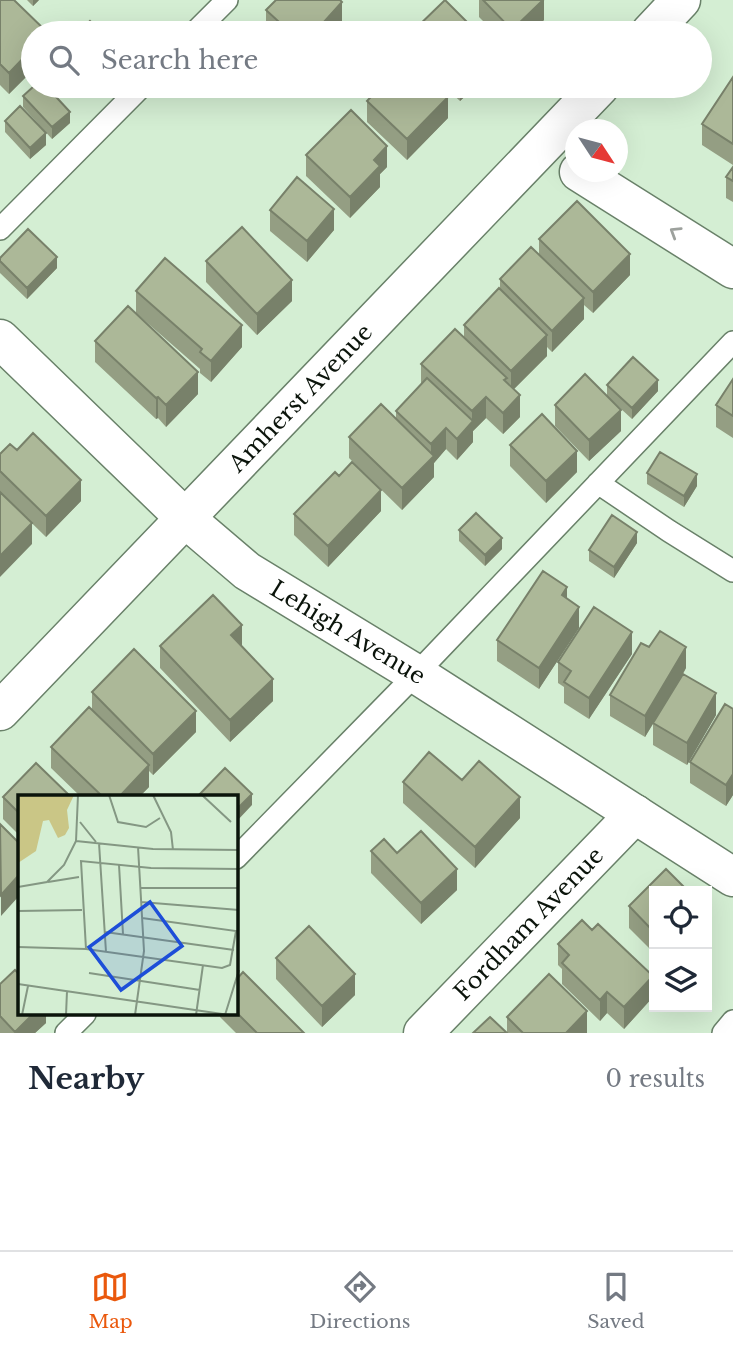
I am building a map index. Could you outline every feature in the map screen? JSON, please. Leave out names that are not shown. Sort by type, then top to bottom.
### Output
[{"type":"street","points":[[661,21],[681,0]]},
{"type":"street","name":"Amherst Avenue","points":[[0,711],[589,98]]},
{"type":"street","points":[[541,148],[565,163]]},
{"type":"street","points":[[595,182],[733,269]]},
{"type":"street","name":"Lehigh Avenue","points":[[0,339],[186,519],[247,571],[416,674],[733,877]]},
{"type":"street","name":"Fordham Avenue","points":[[423,1033],[635,814]]},
{"type":"lane","points":[[206,21],[227,0]]},
{"type":"lane","points":[[0,229],[130,98]]},
{"type":"lane","points":[[238,856],[733,342]]},
{"type":"lane","points":[[598,483],[733,571]]},
{"type":"lane","points":[[66,1033],[83,1016]]},
{"type":"lane","points":[[723,1033],[733,1021]]},
{"type":"building","points":[[0,0],[14,0],[36,21],[21,21],[21,60],[9,73],[0,64]]},
{"type":"building","points":[[276,0],[342,2],[325,21],[278,21],[266,10]]},
{"type":"building","points":[[445,0],[466,21],[423,21]]},
{"type":"building","points":[[483,0],[543,0],[521,21],[503,21]]},
{"type":"building","points":[[733,77],[733,144],[702,124]]},
{"type":"building","points":[[25,98],[57,98],[70,112],[52,127]]},
{"type":"building","points":[[370,98],[447,98],[407,139],[367,101]]},
{"type":"building","points":[[20,106],[46,133],[30,148],[5,121]]},
{"type":"building","points":[[351,110],[387,146],[374,160],[380,166],[350,197],[306,155]]},
{"type":"building","points":[[733,167],[733,181],[726,177]]},
{"type":"building","points":[[297,177],[334,209],[307,241],[270,210]]},
{"type":"building","points":[[577,201],[630,254],[593,292],[539,239]]},
{"type":"building","points":[[242,227],[292,280],[257,314],[206,261]]},
{"type":"building","points":[[28,229],[57,257],[27,288],[0,258]]},
{"type":"building","points":[[531,247],[584,298],[552,331],[500,279]]},
{"type":"building","points":[[165,258],[242,325],[211,361],[200,352],[202,349],[136,291]]},
{"type":"building","points":[[499,288],[547,335],[511,371],[464,325]]},
{"type":"building","points":[[128,306],[198,372],[166,405],[95,341]]},
{"type":"building","points":[[455,329],[507,378],[504,380],[520,395],[503,413],[486,397],[472,411],[421,364]]},
{"type":"building","points":[[633,357],[658,380],[632,408],[607,385]]},
{"type":"building","points":[[585,374],[621,410],[589,440],[555,405]]},
{"type":"building","points":[[427,378],[473,421],[457,439],[446,428],[431,444],[396,411]]},
{"type":"building","points":[[733,379],[733,416],[716,405]]},
{"type":"building","points":[[381,404],[434,456],[402,488],[349,437]]},
{"type":"building","points":[[542,414],[577,451],[546,481],[510,445]]},
{"type":"building","points":[[33,433],[81,480],[46,516],[0,471],[0,454],[10,444],[17,450]]},
{"type":"building","points":[[660,452],[697,474],[684,496],[647,473]]},
{"type":"building","points":[[352,462],[381,490],[328,546],[294,514],[335,472],[339,476]]},
{"type":"building","points":[[0,492],[32,523],[0,556]]},
{"type":"building","points":[[476,513],[502,538],[485,555],[459,530]]},
{"type":"building","points":[[612,515],[637,532],[614,567],[589,550]]},
{"type":"building","points":[[543,571],[567,587],[562,595],[579,607],[539,668],[497,640]]},
{"type":"building","points":[[213,595],[242,625],[231,635],[273,679],[230,720],[160,646]]},
{"type":"building","points":[[594,607],[632,632],[589,698],[564,682],[571,671],[558,662]]},
{"type":"building","points":[[660,631],[686,647],[645,716],[610,695],[641,643],[649,647]]},
{"type":"building","points":[[134,649],[196,711],[153,754],[92,692]]},
{"type":"building","points":[[683,674],[716,693],[687,743],[653,723]]},
{"type":"building","points":[[725,704],[733,709],[733,774],[726,785],[690,762]]},
{"type":"building","points":[[89,707],[149,765],[121,795],[101,795],[51,747]]},
{"type":"building","points":[[429,752],[462,780],[479,761],[520,797],[475,847],[403,782]]},
{"type":"building","points":[[36,763],[69,795],[18,795],[18,812],[3,797]]},
{"type":"building","points":[[225,768],[252,794],[238,808],[238,795],[199,795]]},
{"type":"building","points":[[0,824],[18,842],[18,876],[1,895]]},
{"type":"building","points":[[421,831],[457,869],[421,903],[371,851],[384,839],[397,853]]},
{"type":"building","points":[[666,869],[683,886],[649,886]]},
{"type":"building","points":[[649,886],[649,927],[629,906]]},
{"type":"building","points":[[582,920],[592,930],[598,924],[649,972],[649,980],[624,1007],[607,992],[600,1000],[562,963],[569,955],[558,944]]},
{"type":"building","points":[[309,926],[355,974],[322,1006],[276,958]]},
{"type":"building","points":[[15,970],[18,973],[18,1016],[31,1016],[15,1032],[0,1016],[0,984]]},
{"type":"building","points":[[243,972],[304,1033],[257,1033],[238,1014],[238,978]]},
{"type":"building","points":[[549,974],[587,1011],[566,1033],[523,1033],[507,1017]]},
{"type":"building","points":[[490,1017],[507,1033],[473,1033]]}]
